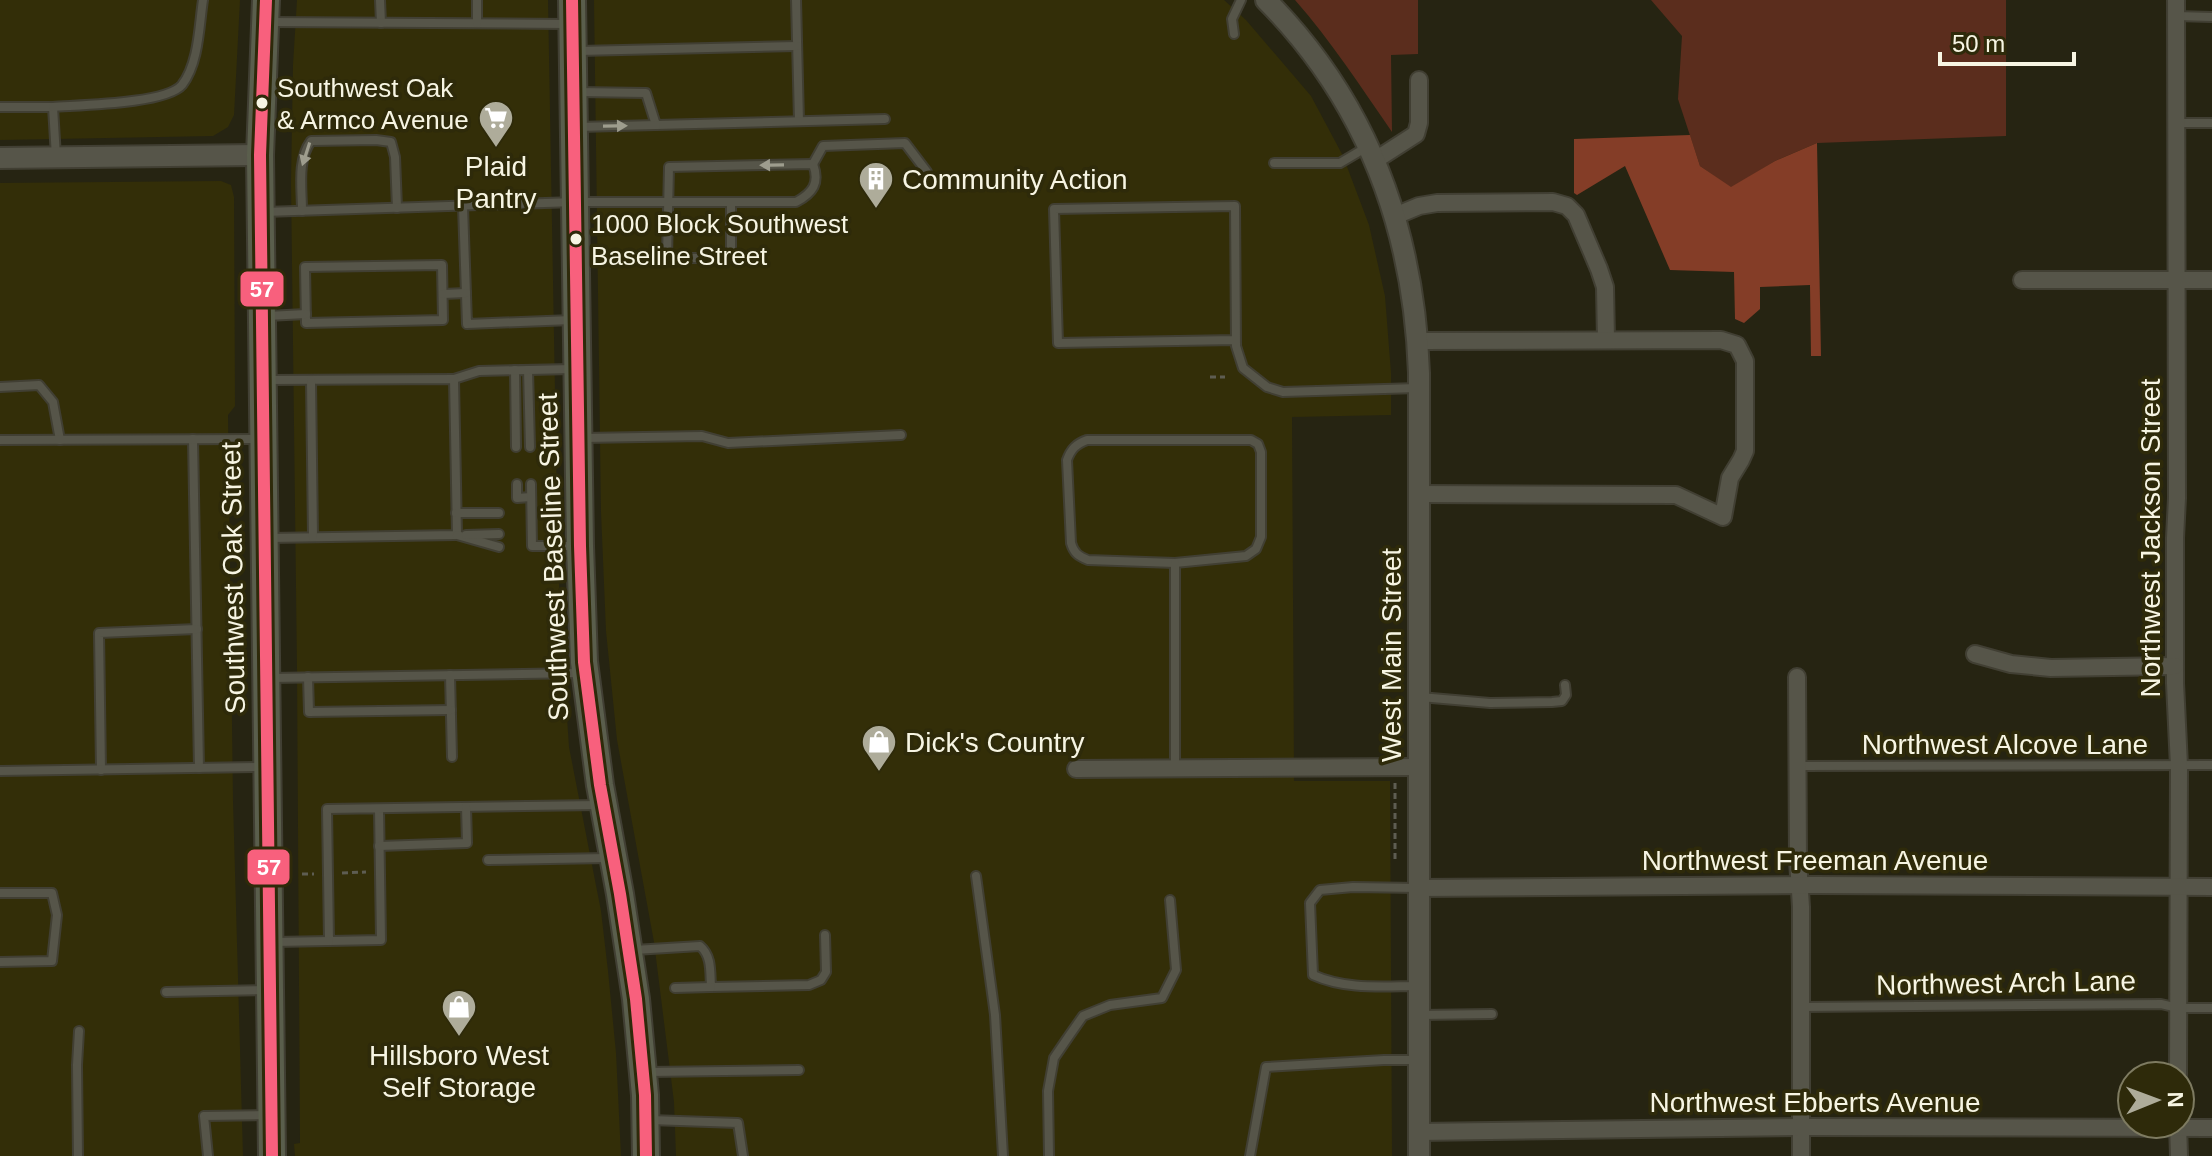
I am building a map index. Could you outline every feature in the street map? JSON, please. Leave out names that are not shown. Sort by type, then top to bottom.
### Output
[{"type":"highway","name":"Southwest Oak Street","points":[[265,11],[260,155],[272,1156]]},
{"type":"highway","name":"Southwest Baseline Street","points":[[572,12],[580,546],[585,673],[603,805],[629,950],[643,1072],[646,1156]]},
{"type":"street","name":"West Main Street","points":[[1266,0],[1319,63],[1342,98],[1371,154],[1395,216],[1412,289],[1419,388],[1419,1156]]},
{"type":"street","name":"Northwest Jackson Street","points":[[2176,8],[2178,1060]]},
{"type":"street","points":[[1371,154],[1416,134],[1419,80]]},
{"type":"street","points":[[0,158],[260,155]]},
{"type":"street","points":[[1395,216],[1419,206],[1437,203],[1553,202],[1567,206],[1576,215],[1605,287],[1606,340]]},
{"type":"street","points":[[2022,280],[2212,280]]},
{"type":"street","points":[[1418,341],[1721,340],[1737,345],[1745,361],[1745,451],[1730,478],[1723,517],[1676,495],[1419,494]]},
{"type":"street","points":[[1975,654],[2011,664],[2051,668],[2175,666]]},
{"type":"street","points":[[1797,677],[1801,1156]]},
{"type":"street","points":[[1076,769],[1419,767]]},
{"type":"street","name":"Northwest Freeman Avenue","points":[[1419,888],[1799,885],[2212,887]]},
{"type":"street","name":"Northwest Ebberts Avenue","points":[[1419,1132],[2116,1126]]},
{"type":"lane","points":[[0,107],[53,107],[140,100],[163,96],[181,87],[197,43],[203,0]]},
{"type":"lane","points":[[380,0],[381,23]]},
{"type":"lane","points":[[477,0],[477,23]]},
{"type":"lane","points":[[796,0],[799,121]]},
{"type":"lane","points":[[1234,34],[1232,19],[1241,0]]},
{"type":"lane","points":[[2176,8],[2212,17]]},
{"type":"lane","points":[[265,11],[381,23],[477,23],[572,12]]},
{"type":"lane","points":[[572,51],[797,46]]},
{"type":"lane","points":[[573,92],[646,93],[656,125]]},
{"type":"lane","points":[[53,107],[56,158]]},
{"type":"lane","points":[[573,127],[885,119]]},
{"type":"lane","points":[[2176,123],[2212,123]]},
{"type":"lane","points":[[302,211],[302,159],[311,141],[391,142],[395,157],[397,208]]},
{"type":"lane","points":[[813,164],[823,146],[905,143],[927,172]]},
{"type":"lane","points":[[1274,163],[1340,163],[1371,154]]},
{"type":"lane","points":[[261,212],[575,202],[796,202],[812,191],[816,184],[817,174],[813,164]]},
{"type":"lane","points":[[731,202],[731,258],[667,258],[669,167],[813,164]]},
{"type":"lane","points":[[463,206],[467,324],[576,320]]},
{"type":"lane","points":[[1236,340],[1058,343],[1054,209],[1235,206],[1236,340],[1243,368],[1267,387],[1283,392],[1419,388]]},
{"type":"lane","points":[[442,265],[443,320],[306,323],[306,314],[305,267],[442,265]]},
{"type":"lane","points":[[443,294],[466,293]]},
{"type":"lane","points":[[262,316],[306,314]]},
{"type":"lane","points":[[262,380],[454,379],[479,371],[577,368]]},
{"type":"lane","points":[[515,370],[516,447]]},
{"type":"lane","points":[[528,370],[530,447]]},
{"type":"lane","points":[[454,379],[457,535]]},
{"type":"lane","points":[[311,380],[313,537]]},
{"type":"lane","points":[[0,387],[39,385],[53,402],[60,440]]},
{"type":"lane","points":[[578,438],[702,436],[728,443],[901,435]]},
{"type":"lane","points":[[193,439],[199,768]]},
{"type":"lane","points":[[0,440],[263,439]]},
{"type":"lane","points":[[1087,440],[1251,440],[1258,444],[1261,452],[1261,537],[1256,549],[1246,556],[1175,563],[1088,560],[1074,551],[1067,460],[1077,444],[1087,440]]},
{"type":"lane","points":[[517,484],[517,498],[531,497]]},
{"type":"lane","points":[[531,484],[532,546]]},
{"type":"lane","points":[[456,513],[499,513]]},
{"type":"lane","points":[[519,513],[531,513]]},
{"type":"lane","points":[[519,533],[532,533]]},
{"type":"lane","points":[[264,538],[499,534]]},
{"type":"lane","points":[[457,535],[499,547]]},
{"type":"lane","points":[[519,547],[580,546]]},
{"type":"lane","points":[[1175,563],[1175,768]]},
{"type":"lane","points":[[101,770],[99,633],[197,629]]},
{"type":"lane","points":[[266,678],[585,673]]},
{"type":"lane","points":[[450,675],[452,757]]},
{"type":"lane","points":[[308,677],[309,712],[451,710]]},
{"type":"lane","points":[[1419,697],[1490,703],[1552,702],[1562,701],[1566,695],[1565,685]]},
{"type":"lane","name":"Northwest Alcove Lane","points":[[1797,766],[2212,765]]},
{"type":"lane","points":[[0,771],[267,767]]},
{"type":"lane","points":[[329,941],[327,809],[603,805]]},
{"type":"lane","points":[[379,846],[467,843],[466,807]]},
{"type":"lane","points":[[270,942],[381,940],[379,809]]},
{"type":"lane","points":[[488,860],[613,858]]},
{"type":"lane","points":[[976,876],[995,1015],[1003,1156]]},
{"type":"lane","points":[[1419,888],[1320,890],[1310,903],[1313,975],[1325,981],[1362,986],[1419,986]]},
{"type":"lane","points":[[0,893],[52,893],[57,915],[52,961],[0,962]]},
{"type":"lane","points":[[1049,1156],[1048,1091],[1054,1058],[1083,1016],[1110,1005],[1162,998],[1176,970],[1170,900]]},
{"type":"lane","points":[[675,988],[809,985],[821,980],[826,972],[825,935]]},
{"type":"lane","points":[[629,950],[700,946],[707,952],[711,987]]},
{"type":"lane","points":[[166,992],[271,990]]},
{"type":"lane","name":"Northwest Arch Lane","points":[[1801,1007],[2161,1004],[2178,1008],[2212,1008]]},
{"type":"lane","points":[[1419,1015],[1492,1014]]},
{"type":"lane","points":[[78,1156],[79,1031]]},
{"type":"lane","points":[[1250,1156],[1266,1067],[1419,1060]]},
{"type":"lane","points":[[643,1072],[799,1070]]},
{"type":"lane","points":[[208,1156],[204,1116],[272,1115]]},
{"type":"lane","points":[[645,1120],[738,1123],[743,1156]]},
{"type":"path","points":[[1210,377],[1225,377]]},
{"type":"path","points":[[1395,778],[1395,859]]},
{"type":"path","points":[[302,874],[379,872]]},
{"type":"shaded area","points":[[0,0],[240,0],[234,115],[228,127],[213,136],[0,140]]},
{"type":"shaded area","points":[[297,0],[548,0],[562,644],[569,747],[601,911],[608,971],[621,1156],[295,1156],[294,1144],[300,1143],[291,182]]},
{"type":"shaded area","points":[[594,0],[1224,0],[1246,20],[1311,96],[1343,156],[1369,225],[1385,296],[1391,415],[1292,417],[1294,781],[1390,781],[1392,1156],[676,1156],[674,1102],[654,942],[617,740],[606,631],[601,512]]},
{"type":"shaded area","points":[[1295,0],[1418,0],[1418,54],[1391,55],[1392,132],[1333,48]]},
{"type":"shaded area","points":[[1651,0],[2006,0],[2006,136],[1817,143],[1775,161],[1731,188],[1700,166],[1678,99],[1682,36]]},
{"type":"shaded area","points":[[1690,135],[1700,166],[1731,187],[1775,161],[1817,143],[1821,356],[1811,356],[1810,285],[1760,287],[1760,309],[1744,323],[1735,319],[1734,272],[1670,270],[1625,166],[1577,195],[1574,193],[1574,139]]},
{"type":"shaded area","points":[[221,181],[231,185],[234,197],[235,406],[228,415],[233,801],[243,1156],[0,1156],[0,183]]},
{"type":"transit line","name":"57","points":[[266,0],[260,155],[272,1156]]},
{"type":"transit line","name":"57","points":[[572,0],[584,662],[600,785],[636,999],[645,1095],[646,1156]]},
{"type":"place","name":"Southwest Oak & Armco Avenue","points":[[262,103]]},
{"type":"place","name":"Plaid Pantry","points":[[496,149]]},
{"type":"place","name":"Community Action","points":[[876,210]]},
{"type":"place","name":"1000 Block Southwest Baseline Street","points":[[576,239]]},
{"type":"place","name":"Dick's Country","points":[[879,773]]},
{"type":"place","name":"Hillsboro West Self Storage","points":[[459,1038]]}]
